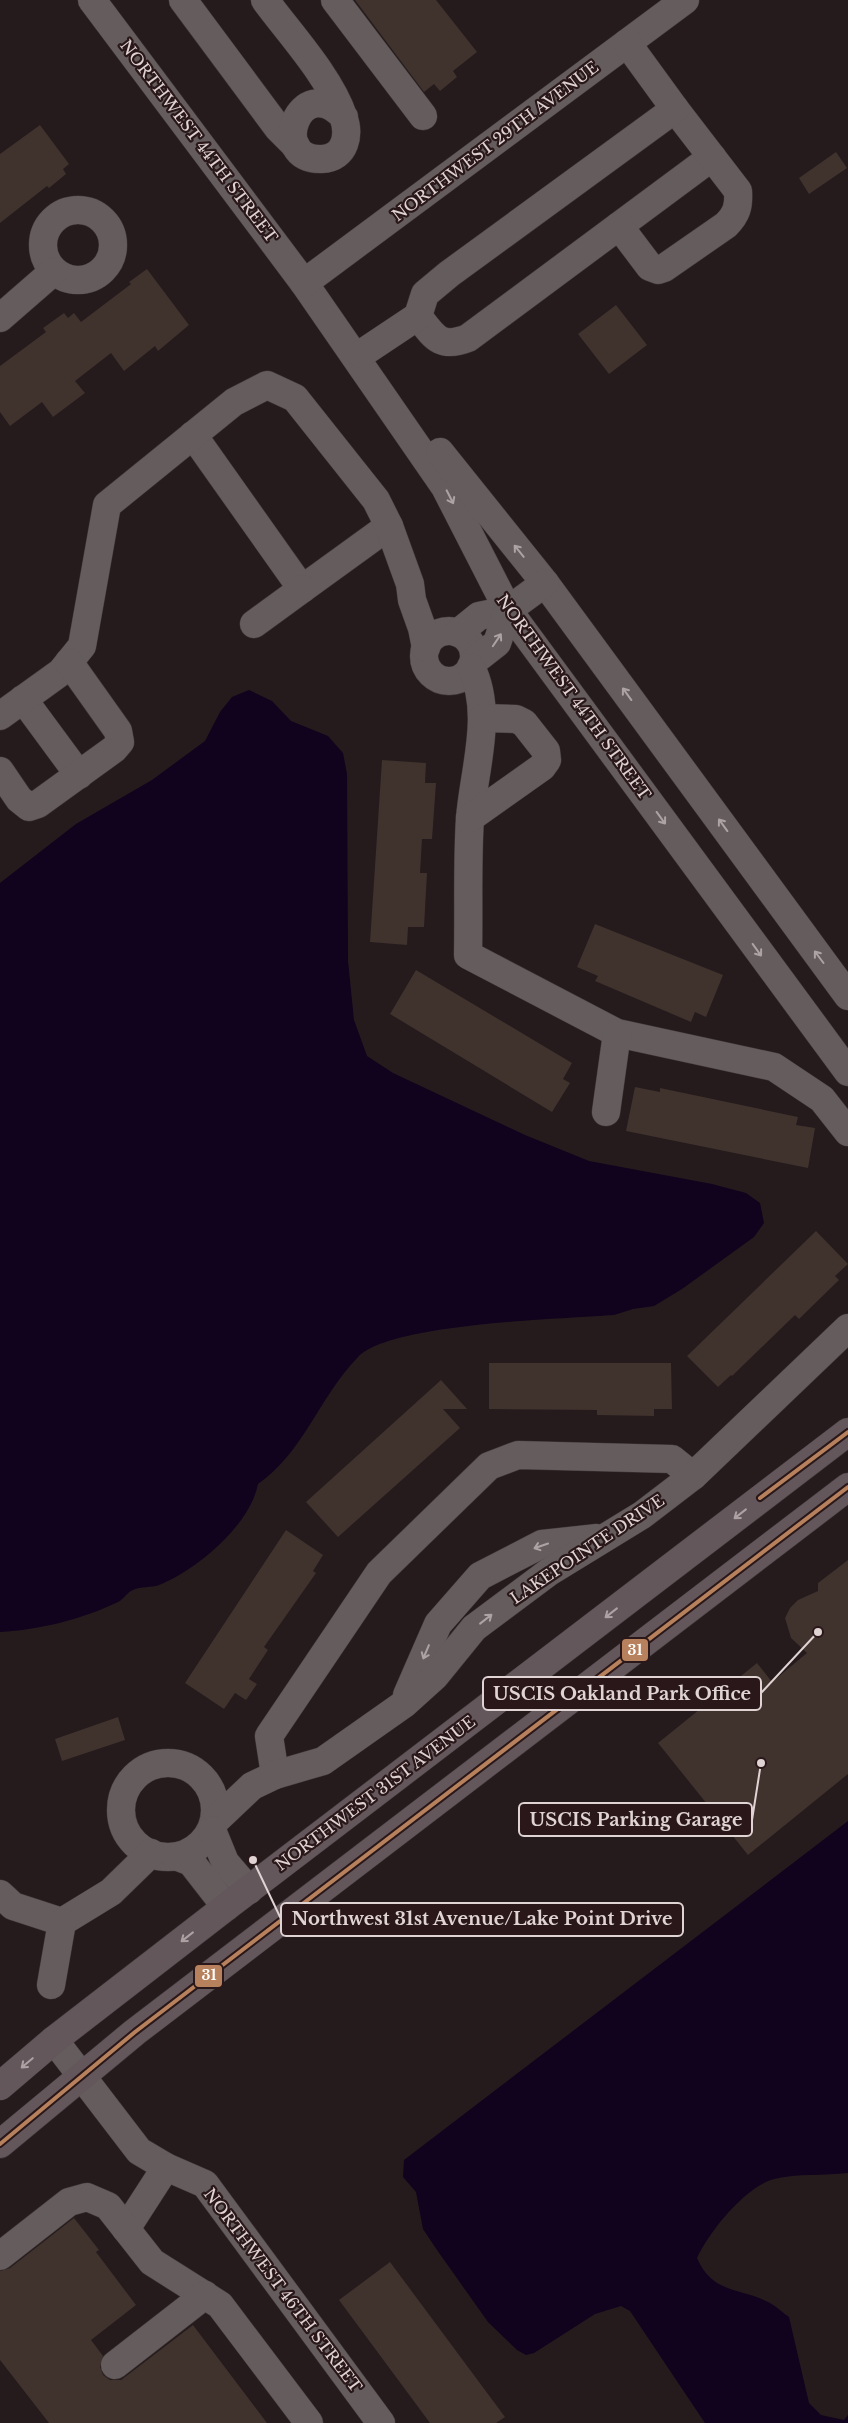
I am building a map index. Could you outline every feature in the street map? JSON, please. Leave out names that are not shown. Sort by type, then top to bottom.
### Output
[{"type":"main road","name":"NORTHWEST 31ST AVENUE","points":[[0,2086],[54,2040],[226,1907],[848,1432]]},
{"type":"main road","points":[[0,2144],[82,2075],[848,1486]]},
{"type":"street","name":"NORTHWEST 44TH STREET","points":[[92,0],[304,283],[544,583],[848,996]]},
{"type":"street","points":[[183,0],[278,128],[304,154],[314,159],[324,159],[335,155],[343,148],[347,138],[347,127],[337,98],[265,0]]},
{"type":"street","points":[[335,0],[423,116]]},
{"type":"street","name":"NORTHWEST 29TH AVENUE","points":[[304,283],[685,0]]},
{"type":"street","points":[[619,226],[650,267],[658,270],[664,268],[726,224],[735,216],[739,204],[738,191],[627,43]]},
{"type":"street","points":[[296,146],[292,136],[293,125],[297,115],[305,108],[315,104],[326,104],[336,109],[344,117]]},
{"type":"street","points":[[361,354],[418,316],[425,294],[449,274],[675,109]]},
{"type":"street","points":[[418,316],[438,340],[444,343],[457,342],[468,338],[712,156]]},
{"type":"street","points":[[0,318],[54,271]]},
{"type":"street","name":"NORTHWEST 44TH STREET","points":[[304,283],[444,487],[508,610],[848,1072]]},
{"type":"street","points":[[0,716],[61,672],[82,646],[107,505],[234,402],[267,385],[296,398],[376,500],[389,526],[410,584],[437,632]]},
{"type":"street","points":[[193,435],[302,589]]},
{"type":"street","points":[[254,624],[389,526]]},
{"type":"street","points":[[508,610],[497,643],[466,670],[438,678],[432,674],[425,662],[437,632],[479,616],[508,610],[544,583]]},
{"type":"street","points":[[437,632],[464,637],[472,648],[466,670],[474,703],[483,718],[470,818],[468,955],[617,1033],[774,1066],[822,1099],[848,1132]]},
{"type":"street","points":[[0,771],[19,799],[29,807],[38,804],[79,775],[114,749],[120,742],[118,731],[69,662]]},
{"type":"street","points":[[23,699],[79,775]]},
{"type":"street","points":[[470,818],[542,767],[547,760],[546,751],[524,722],[516,719],[483,718]]},
{"type":"street","points":[[606,1112],[617,1033]]},
{"type":"street","name":"LAKEPOINTE DRIVE","points":[[264,1781],[323,1761],[404,1704],[435,1676],[474,1628],[549,1572],[642,1515],[694,1476],[752,1418],[848,1328]]},
{"type":"street","points":[[249,1890],[225,1862],[213,1826],[215,1802],[209,1786],[194,1770],[182,1765],[165,1763],[141,1771],[132,1780],[124,1794],[121,1806],[124,1826],[132,1840],[151,1854],[163,1858],[178,1857],[196,1849],[213,1826],[264,1781],[269,1736],[379,1573],[489,1466],[518,1455],[672,1459],[694,1476]]},
{"type":"street","points":[[404,1704],[438,1624],[480,1576],[542,1544],[606,1537]]},
{"type":"street","points":[[209,1786],[232,1789],[264,1781]]},
{"type":"street","points":[[51,1985],[62,1922],[111,1892],[151,1854]]},
{"type":"street","points":[[178,1857],[191,1862],[226,1907]]},
{"type":"street","points":[[0,1894],[13,1906],[62,1922]]},
{"type":"street","name":"NORTHWEST 46TH STREET","points":[[54,2040],[139,2151],[166,2168],[204,2184],[381,2423]]},
{"type":"street","points":[[126,2229],[166,2168]]},
{"type":"street","points":[[0,2256],[68,2202],[87,2197],[108,2206],[152,2262],[220,2305],[309,2423]]},
{"type":"street","points":[[115,2364],[205,2296]]},
{"type":"shaded area","points":[[249,690],[272,701],[291,721],[328,736],[343,753],[347,774],[348,961],[354,1020],[367,1056],[393,1073],[525,1135],[589,1161],[712,1184],[746,1193],[760,1203],[764,1223],[754,1237],[682,1289],[654,1306],[633,1309],[614,1315],[519,1321],[440,1330],[405,1337],[376,1346],[358,1357],[344,1373],[288,1456],[258,1484],[253,1499],[233,1530],[205,1557],[174,1578],[156,1586],[133,1590],[118,1602],[90,1614],[45,1626],[0,1632],[0,883],[76,824],[152,780],[205,741],[220,712],[232,697]]},
{"type":"shaded area","points":[[848,1821],[848,2173],[792,2176],[774,2179],[763,2184],[751,2191],[729,2212],[710,2236],[697,2258],[704,2270],[719,2284],[770,2303],[789,2317],[809,2403],[821,2415],[844,2420],[848,2415],[848,2423],[705,2423],[630,2311],[621,2306],[595,2314],[534,2353],[526,2355],[517,2350],[488,2322],[423,2229],[416,2192],[403,2177],[404,2160]]},
{"type":"building","points":[[355,0],[436,0],[477,52],[453,71],[457,77],[440,91],[434,84],[424,92]]},
{"type":"building","points":[[40,125],[69,164],[63,169],[66,174],[49,188],[47,186],[0,223],[0,154]]},
{"type":"building","points":[[836,152],[847,168],[809,194],[799,178]]},
{"type":"building","points":[[147,269],[189,325],[158,351],[155,346],[124,371],[111,353],[75,381],[85,393],[53,417],[42,402],[10,426],[0,412],[0,366],[46,332],[43,328],[64,313],[68,318],[74,313],[81,322],[131,284],[129,282]]},
{"type":"building","points":[[616,305],[647,345],[609,374],[578,334]]},
{"type":"building","points":[[382,760],[426,763],[425,783],[436,783],[432,839],[422,839],[420,873],[427,873],[424,927],[408,927],[407,945],[370,942]]},
{"type":"building","points":[[595,924],[723,975],[706,1017],[695,1012],[691,1022],[595,981],[598,976],[577,967]]},
{"type":"building","points":[[416,970],[572,1063],[563,1079],[570,1083],[552,1112],[390,1014]]},
{"type":"building","points":[[635,1087],[660,1092],[660,1088],[798,1117],[796,1125],[815,1128],[808,1168],[626,1131]]},
{"type":"building","points":[[816,1231],[848,1264],[835,1276],[839,1280],[799,1319],[795,1315],[732,1376],[718,1387],[687,1356]]},
{"type":"building","points":[[489,1363],[671,1363],[672,1409],[654,1409],[654,1416],[597,1415],[597,1410],[489,1409]]},
{"type":"building","points":[[441,1380],[467,1409],[443,1409],[460,1428],[338,1537],[306,1502]]},
{"type":"building","points":[[286,1530],[323,1555],[313,1571],[316,1573],[264,1647],[268,1650],[249,1679],[257,1684],[246,1700],[235,1693],[224,1709],[185,1683]]},
{"type":"building","points":[[848,1560],[848,1774],[748,1855],[658,1743],[757,1663],[772,1682],[807,1653],[791,1638],[785,1618],[790,1608],[798,1600],[818,1591],[818,1583]]},
{"type":"building","points":[[118,1717],[125,1740],[62,1761],[55,1739]]},
{"type":"building","points":[[74,2218],[99,2250],[96,2252],[136,2305],[91,2340],[103,2356],[100,2367],[103,2375],[110,2380],[121,2380],[193,2325],[267,2423],[49,2423],[0,2360],[0,2271],[10,2268]]},
{"type":"building","points":[[390,2262],[505,2417],[496,2423],[430,2423],[339,2300]]},
{"type":"transit line","name":"31","points":[[760,1498],[848,1432]]},
{"type":"transit line","name":"31","points":[[0,2144],[135,2032],[848,1487]]},
{"type":"place","name":"USCIS Oakland Park Office","points":[[818,1632]]},
{"type":"place","name":"USCIS Parking Garage","points":[[761,1763]]},
{"type":"place","name":"Northwest 31st Avenue/Lake Point Drive","points":[[253,1860]]}]
